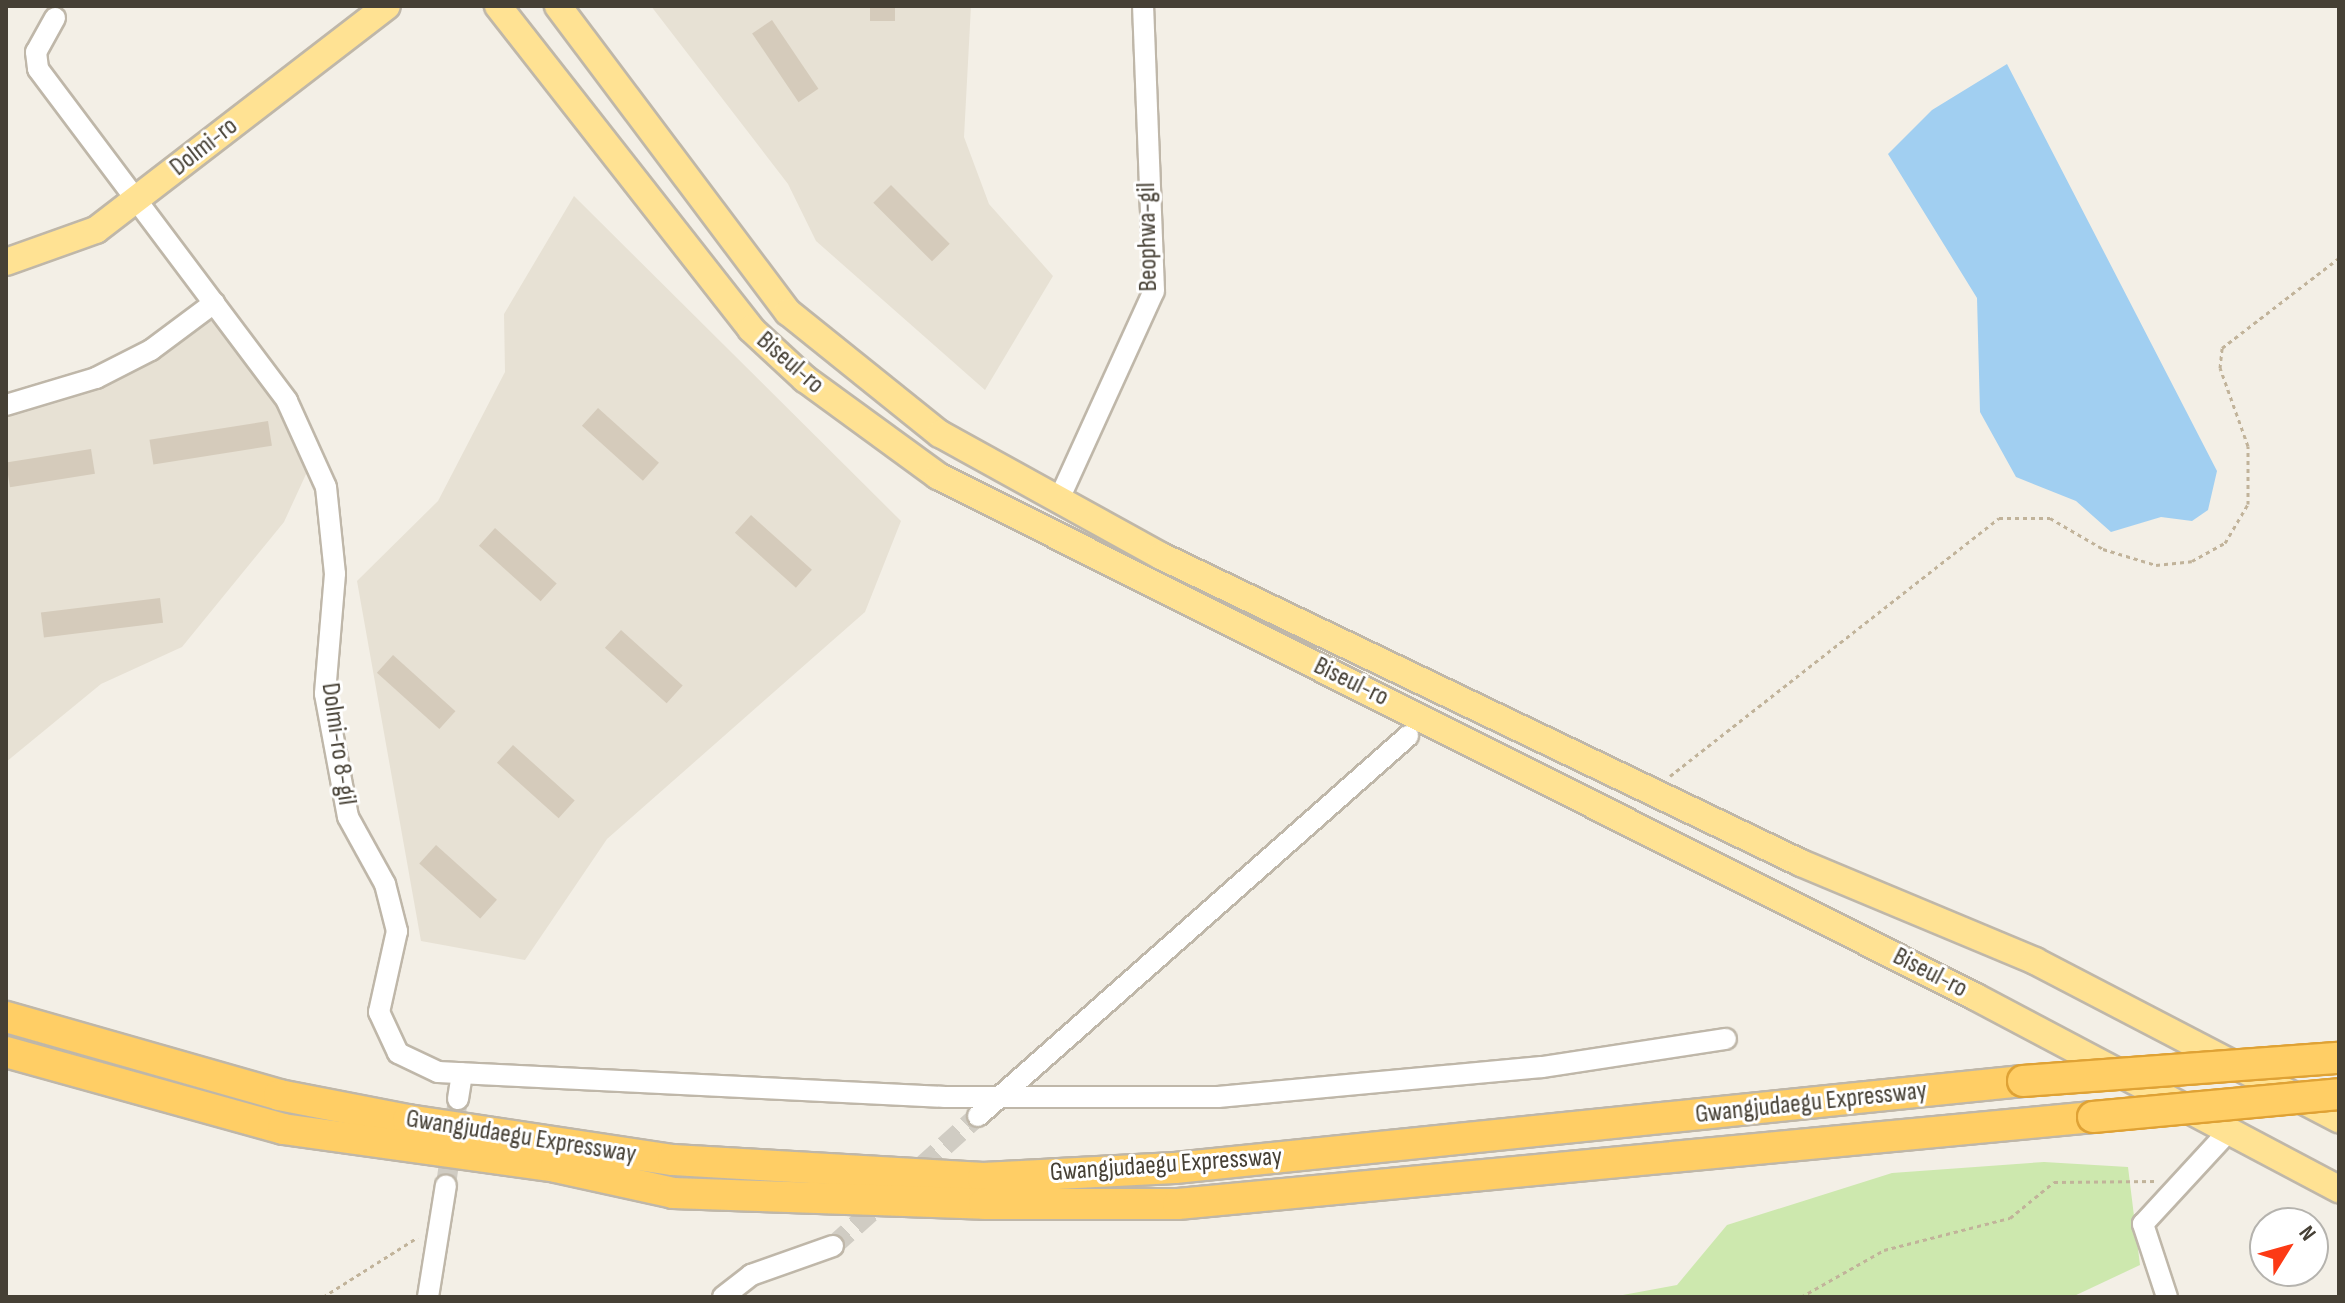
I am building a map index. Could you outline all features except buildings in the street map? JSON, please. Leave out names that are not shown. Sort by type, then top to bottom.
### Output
[{"type":"highway","name":"Gwangjudaegu Expressway","points":[[6,1017],[279,1095],[437,1125],[673,1160],[983,1178],[1175,1168],[2023,1081],[2339,1058]]},
{"type":"highway","name":"Gwangjudaegu Expressway","points":[[6,1052],[283,1129],[556,1167],[673,1193],[984,1204],[1178,1204],[2339,1094]]},
{"type":"main road","name":"Dolmi-ro","points":[[6,262],[96,230],[387,6]]},
{"type":"main road","name":"Biseul-ro","points":[[498,6],[751,329],[805,379],[938,476],[1976,997],[2339,1189]]},
{"type":"main road","name":"Biseul-ro","points":[[558,6],[788,312],[940,434],[1060,497],[1161,556],[1649,792],[2035,961],[2339,1119]]},
{"type":"street","name":"Beophwa-gil","points":[[1060,497],[1154,291],[1143,6]]},
{"type":"street","name":"Dolmi-ro 8-gil","points":[[55,18],[36,52],[38,69],[287,401],[326,487],[335,574],[325,694],[348,817],[385,884],[397,931],[379,1012],[385,1036],[398,1053],[438,1072],[998,1097],[1218,1097],[1542,1067],[1726,1039]]},
{"type":"street","points":[[6,405],[96,378],[151,350],[214,303]]},
{"type":"street","points":[[978,1116],[1408,736]]},
{"type":"street","points":[[458,1099],[462,1073]]},
{"type":"street","points":[[2167,1297],[2143,1224],[2228,1132]]},
{"type":"street","points":[[428,1297],[446,1185]]},
{"type":"street","points":[[723,1297],[751,1275],[833,1246]]},
{"type":"path","points":[[1649,792],[1999,518],[2019,512],[2050,518],[2103,549],[2156,565],[2192,561],[2225,543],[2248,504],[2248,446],[2220,368],[2222,348],[2339,258]]},
{"type":"path","points":[[1801,1297],[1884,1250],[2010,1218],[2054,1182],[2184,1181]]},
{"type":"path","points":[[323,1297],[441,1223]]},
{"type":"shaded area","points":[[651,6],[971,6],[964,137],[989,204],[1053,276],[985,390],[816,241],[788,184]]},
{"type":"shaded area","points":[[574,196],[901,521],[865,612],[607,839],[525,960],[421,941],[357,581],[438,501],[505,372],[504,314]]},
{"type":"shaded area","points":[[214,303],[313,459],[284,522],[182,647],[101,684],[6,762],[6,405],[96,377]]},
{"type":"green space","points":[[2044,1162],[2128,1167],[2140,1265],[2072,1297],[1612,1297],[1677,1285],[1727,1225],[1892,1173]]},
{"type":"water","points":[[2007,64],[2217,471],[2208,510],[2192,521],[2161,517],[2111,532],[2076,501],[2016,477],[1980,412],[1977,298],[1888,154],[1932,110]]},
{"type":"tunnel","points":[[446,1185],[458,1099]]},
{"type":"tunnel","points":[[833,1246],[978,1116]]}]
